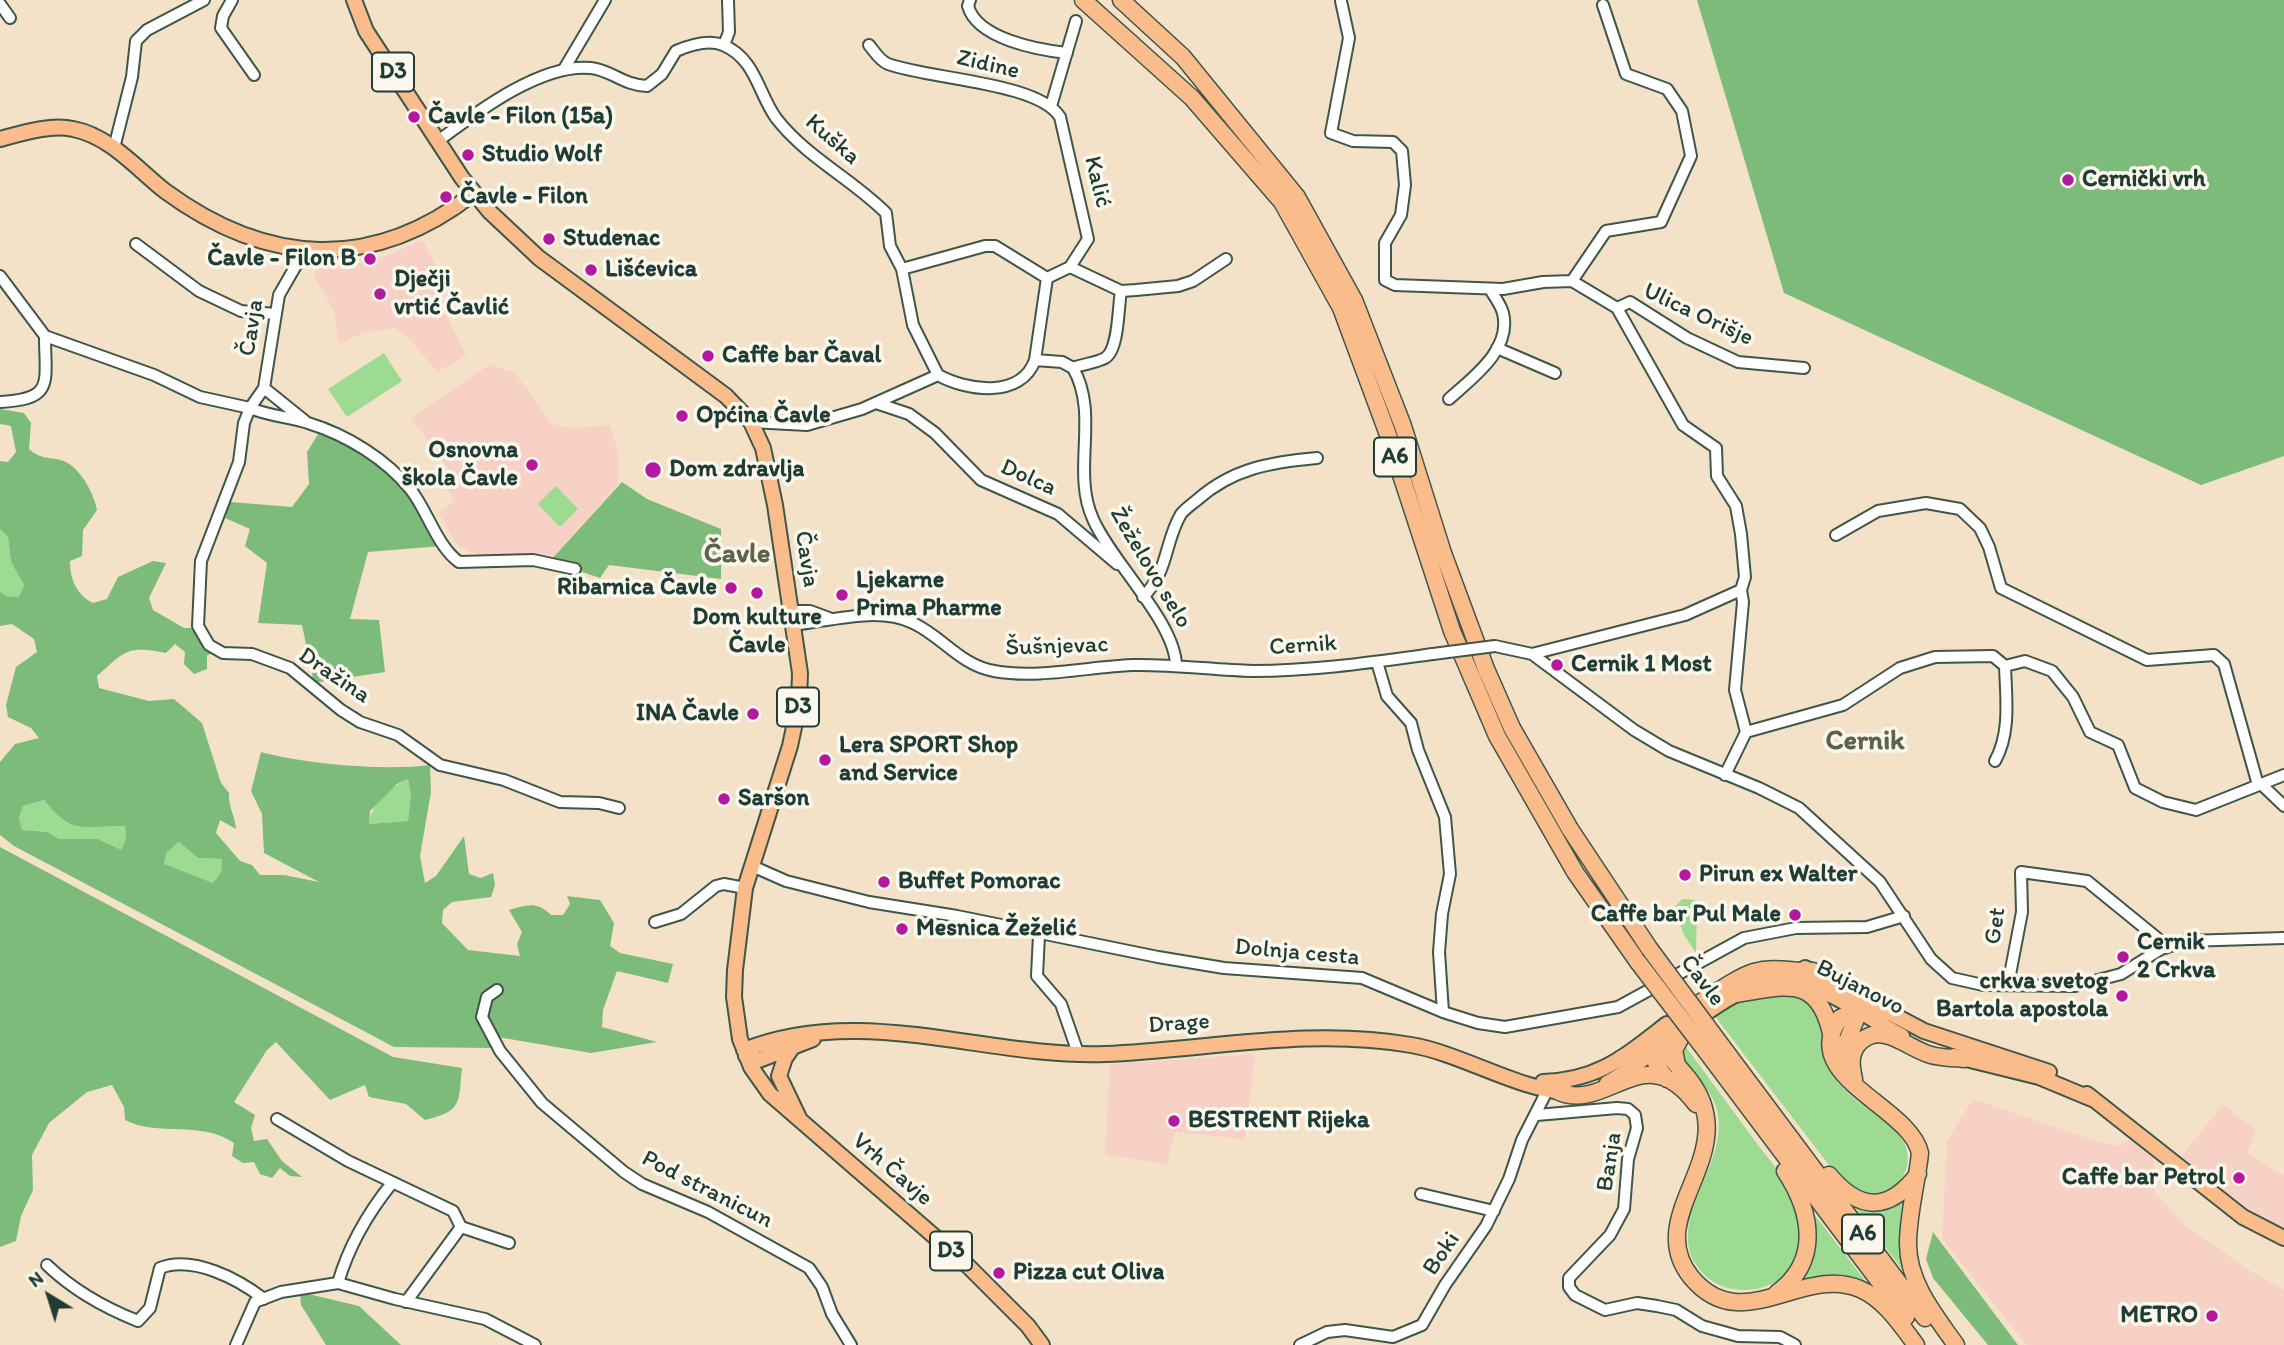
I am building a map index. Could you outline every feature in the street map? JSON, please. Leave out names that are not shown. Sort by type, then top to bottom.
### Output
[{"type":"highway","name":"A6","points":[[1083,0],[1192,98],[1282,202],[1341,307],[1387,432],[1452,631],[1497,736],[1576,872],[1642,958]]},
{"type":"highway","name":"A6","points":[[1109,0],[1210,93],[1297,197],[1354,300],[1403,426],[1467,622],[1496,693],[1512,728],[1642,958]]},
{"type":"highway","points":[[1121,0],[1183,57],[1210,93]]},
{"type":"highway","name":"Čavle","points":[[1642,958],[1712,1046]]},
{"type":"highway","points":[[1642,958],[1712,1046],[1846,1193],[1859,1200],[1879,1204],[1897,1196],[1918,1174]]},
{"type":"highway","points":[[1814,971],[1773,969],[1741,977],[1665,1032],[1656,1049],[1656,1064],[1674,1074],[1706,1123],[1706,1149],[1678,1225],[1681,1259],[1698,1284],[1721,1299],[1749,1303],[1822,1285],[1854,1287],[1879,1302],[1916,1345]]},
{"type":"highway","points":[[1736,994],[1769,986],[1800,989],[1820,1005],[1828,1020],[1841,1072],[1912,1134],[1920,1153],[1909,1225],[1909,1256],[1925,1300],[1956,1345]]},
{"type":"highway","points":[[1849,990],[1858,1015],[1844,1051],[1847,1068],[1873,1101]]},
{"type":"highway","points":[[1832,1038],[1840,1018],[1857,1009],[1879,1009]]},
{"type":"highway","points":[[1674,1074],[1679,1025]]},
{"type":"highway","points":[[1854,1079],[1851,1064],[1853,1052],[1860,1042],[1876,1034],[1890,1036],[1933,1056],[1965,1059]]},
{"type":"highway","name":"A6","points":[[1712,1046],[1927,1345]]},
{"type":"highway","name":"A6","points":[[1712,1046],[1946,1345]]},
{"type":"highway","points":[[1712,1046],[1803,1205],[1808,1228],[1806,1258],[1798,1273],[1772,1296]]},
{"type":"highway","points":[[1621,1059],[1640,1050],[1656,1049]]},
{"type":"highway","points":[[1552,1090],[1569,1096],[1588,1094],[1639,1074],[1674,1074]]},
{"type":"main road","name":"D3","points":[[354,0],[366,31],[438,141]]},
{"type":"main road","points":[[0,139],[55,128],[73,129],[114,148],[191,208],[244,234],[306,248],[340,251],[396,240],[422,229],[473,194]]},
{"type":"main road","name":"Čavja","points":[[438,141],[473,194],[539,258],[726,396],[751,422],[762,448],[775,505],[800,673],[799,703],[779,787],[745,888],[734,997],[745,1053]]},
{"type":"main road","name":"Bujanovo","points":[[1656,1049],[1716,986],[1753,967],[1780,963],[1814,971],[1879,1009],[1940,1038],[2064,1077],[2243,1217],[2284,1238]]},
{"type":"main road","name":"Bujanovo","points":[[1679,1025],[1757,982],[1793,981],[1857,1009],[1914,1041],[1965,1059],[2039,1077],[2092,1099]]},
{"type":"main road","name":"Drage","points":[[1528,1082],[1586,1077],[1679,1025]]},
{"type":"main road","name":"Drage","points":[[745,1053],[785,1037],[853,1029],[887,1030],[1003,1048],[1105,1054],[1275,1041],[1361,1040],[1411,1045],[1450,1055],[1552,1090],[1583,1091],[1603,1084],[1656,1049]]},
{"type":"main road","name":"Drage","points":[[745,1053],[759,1060],[830,1032]]},
{"type":"main road","points":[[794,1046],[785,1058],[779,1076],[801,1122]]},
{"type":"main road","name":"Vrh Čavje","points":[[745,1053],[763,1087],[965,1263],[1028,1326],[1042,1345]]},
{"type":"street","points":[[114,148],[132,77],[135,41],[147,30],[204,0]]},
{"type":"street","points":[[232,0],[223,16],[221,28],[254,75]]},
{"type":"street","points":[[564,69],[605,0]]},
{"type":"street","points":[[438,141],[481,109],[571,66],[599,69],[623,82],[647,86],[662,74],[676,51],[712,42],[724,45],[729,32],[728,0]]},
{"type":"street","name":"Zidine","points":[[970,0],[968,6],[971,14],[1000,36],[1039,50],[1067,53]]},
{"type":"street","points":[[1341,1],[1349,38],[1331,133],[1353,141],[1393,142],[1402,151],[1405,185],[1401,215],[1385,243],[1385,280],[1395,285],[1489,289],[1573,281],[1617,308],[1684,425],[1716,448],[1717,476],[1736,506],[1745,577],[1741,590],[1743,602],[1735,690],[1746,732],[1725,775]]},
{"type":"street","points":[[0,4],[10,18]]},
{"type":"street","points":[[1573,281],[1606,231],[1661,222],[1691,156],[1682,111],[1667,89],[1626,74],[1603,5]]},
{"type":"street","points":[[1051,106],[1076,21]]},
{"type":"street","name":"Kuška","points":[[724,45],[752,71],[774,116],[799,143],[886,214],[890,222],[890,246],[902,269],[913,325],[938,375]]},
{"type":"street","name":"Zidine","points":[[869,45],[886,63],[1029,95],[1051,106]]},
{"type":"street","name":"Kalić","points":[[1051,106],[1060,117],[1086,221],[1088,239],[1070,267]]},
{"type":"street","points":[[136,244],[199,291],[241,311],[275,314]]},
{"type":"street","points":[[902,269],[985,246],[995,246],[1047,278]]},
{"type":"street","name":"Čavja","points":[[250,408],[264,387],[279,295],[306,248]]},
{"type":"street","points":[[1047,278],[1070,267],[1121,291],[1178,286],[1193,281],[1226,259]]},
{"type":"street","points":[[0,276],[45,336],[154,375],[200,397],[307,423],[358,444],[396,474],[412,492],[453,557],[459,562],[533,560],[575,569]]},
{"type":"street","points":[[751,422],[807,425],[876,403],[938,375],[988,390],[1025,377],[1035,360],[1047,278]]},
{"type":"street","points":[[1448,399],[1483,368],[1497,348],[1504,331],[1503,312],[1489,289]]},
{"type":"street","points":[[1035,360],[1062,362],[1073,368],[1110,355],[1115,346],[1121,291]]},
{"type":"street","name":"Ulica Orišje","points":[[1617,308],[1630,303],[1687,338],[1738,362],[1804,368]]},
{"type":"street","points":[[0,402],[27,400],[39,394],[45,380],[45,336]]},
{"type":"street","points":[[1497,348],[1555,373]]},
{"type":"street","name":"Žeželovo selo","points":[[1073,368],[1087,412],[1085,463],[1089,506],[1099,530],[1173,647],[1176,666]]},
{"type":"street","points":[[264,387],[307,423]]},
{"type":"street","name":"Dolca","points":[[876,403],[909,414],[935,433],[981,480],[1058,514],[1127,573]]},
{"type":"street","name":"Dražina","points":[[250,408],[244,423],[239,462],[201,561],[198,626],[209,645],[223,653],[252,654],[290,668],[341,710],[360,722],[398,735],[440,765],[525,787],[544,798],[619,808]]},
{"type":"street","points":[[1143,597],[1158,582],[1182,514],[1206,492],[1234,473],[1247,469],[1271,462],[1317,458]]},
{"type":"street","points":[[1836,536],[1878,512],[1926,503],[1960,509],[1980,528],[1989,547],[2001,588],[2147,660],[2214,655],[2224,664],[2259,784],[2284,806]]},
{"type":"street","points":[[1532,654],[1685,615],[1741,590]]},
{"type":"street","name":"Šušnjevac","points":[[792,618],[810,611],[829,618],[901,617],[930,632],[973,666],[995,671],[1134,665],[1176,666]]},
{"type":"street","name":"Cernik","points":[[1176,666],[1254,671],[1377,662],[1495,646],[1532,654]]},
{"type":"street","points":[[1532,654],[1634,730],[1669,751],[1779,797],[1807,815],[1880,882],[1931,959],[1952,978],[1968,983],[2008,985],[2062,986],[2090,983],[2120,974],[2161,949],[2198,940],[2284,938]]},
{"type":"street","points":[[1746,732],[1843,705],[1900,667],[1935,657],[1993,656],[2005,666],[2006,722],[2003,747],[1995,761]]},
{"type":"street","points":[[2005,666],[2025,661],[2052,671],[2073,697],[2090,732],[2118,745],[2135,788],[2163,802],[2196,810],[2284,775]]},
{"type":"street","points":[[1377,662],[1387,696],[1411,723],[1418,750],[1445,817],[1450,874],[1442,914],[1439,952],[1443,1012]]},
{"type":"street","name":"Dolnja cesta","points":[[752,866],[786,881],[869,902],[957,916],[1039,935],[1224,968],[1362,978],[1443,1012],[1478,1023],[1505,1027],[1618,1007],[1744,938],[1796,928],[1867,927],[1904,916]]},
{"type":"street","name":"Get","points":[[2008,985],[2022,912],[2021,872],[2087,881],[2157,938],[2161,949]]},
{"type":"street","points":[[655,922],[681,914],[716,886],[724,884],[745,888]]},
{"type":"street","points":[[1039,935],[1037,976],[1061,1004],[1078,1053]]},
{"type":"street","name":"Pod stranicun","points":[[497,990],[487,997],[482,1017],[500,1051],[542,1103],[642,1184],[708,1212],[809,1268],[851,1345]]},
{"type":"street","name":"Boki","points":[[1300,1345],[1327,1332],[1345,1330],[1393,1336],[1422,1325],[1494,1211],[1522,1140],[1552,1090]]},
{"type":"street","name":"Banja","points":[[1536,1115],[1616,1108],[1628,1110],[1635,1115],[1637,1128],[1628,1159],[1624,1209],[1610,1235],[1569,1278],[1569,1287],[1575,1295],[1605,1310],[1637,1303],[1676,1310],[1702,1326],[1738,1336],[1780,1337],[1795,1345]]},
{"type":"street","points":[[277,1119],[392,1183],[453,1211],[461,1227],[509,1243]]},
{"type":"street","points":[[338,1283],[346,1254],[365,1220],[392,1183]]},
{"type":"street","points":[[1421,1194],[1494,1211]]},
{"type":"street","points":[[407,1302],[461,1227]]},
{"type":"street","points":[[47,1265],[61,1279],[98,1303],[138,1321],[150,1308],[160,1268],[168,1265],[217,1270],[264,1299]]},
{"type":"street","points":[[236,1345],[255,1302],[281,1292],[338,1283],[485,1319],[535,1345]]},
{"type":"shaded area","name":"Dječji vrtić Čavlić","points":[[423,240],[440,275],[429,279],[466,356],[437,372],[408,337],[395,328],[365,332],[339,344],[334,310],[314,277],[320,264],[354,264],[376,260]]},
{"type":"shaded area","name":"Osnovna škola Čavle","points":[[490,364],[515,373],[552,424],[571,428],[610,425],[619,456],[618,485],[555,555],[491,556],[474,553],[456,544],[439,513],[455,500],[441,481],[451,472],[411,418]]},
{"type":"shaded area","points":[[1255,1054],[1245,1139],[1175,1132],[1167,1164],[1105,1155],[1110,1064]]},
{"type":"shaded area","points":[[1973,1099],[2098,1142],[2121,1146],[2130,1139],[2154,1159],[2152,1178],[2155,1193],[2189,1229],[2252,1272],[2284,1290],[2284,1345],[2027,1345],[1942,1239],[1947,1141]]},
{"type":"shaded area","points":[[2223,1105],[2256,1130],[2247,1153],[2284,1176],[2284,1227],[2260,1218],[2181,1156]]},
{"type":"green space","points":[[1697,0],[2284,0],[2284,456],[2201,485],[1784,293]]},
{"type":"green space","points":[[384,353],[402,381],[347,417],[328,389]]},
{"type":"green space","points":[[0,409],[24,413],[31,423],[29,449],[41,456],[68,463],[80,474],[93,496],[97,510],[83,530],[82,556],[70,561],[73,581],[83,596],[93,603],[107,599],[118,577],[153,561],[166,563],[149,598],[153,610],[184,628],[198,628],[200,640],[211,653],[207,656],[207,669],[194,674],[184,664],[185,652],[175,644],[166,653],[134,650],[121,656],[97,676],[99,688],[149,701],[174,699],[202,723],[221,783],[229,793],[236,829],[220,820],[216,833],[240,861],[252,865],[260,875],[284,875],[319,882],[264,853],[262,814],[251,791],[261,752],[345,765],[430,765],[431,792],[420,856],[425,883],[436,876],[464,836],[469,874],[481,878],[493,873],[495,885],[491,897],[452,902],[443,910],[442,923],[468,950],[520,956],[517,944],[522,932],[509,910],[531,905],[551,915],[563,915],[570,904],[567,896],[600,900],[614,923],[610,946],[620,953],[673,964],[668,983],[617,971],[603,1010],[602,1027],[657,1042],[591,1053],[492,1036],[495,1048],[394,1047],[14,846],[0,835],[0,762],[15,744],[39,738],[31,728],[8,717],[6,705],[16,667],[37,652],[34,639],[12,624],[0,626],[0,591],[6,596],[19,597],[24,585],[11,562],[8,537],[0,529],[0,461],[8,462],[16,452],[11,426],[0,424]],"holes":[[[408,779],[411,794],[408,821],[369,824],[370,811],[397,784]],[[44,800],[71,824],[88,827],[125,826],[126,839],[121,850],[98,839],[59,839],[48,832],[22,830],[19,818],[23,806]],[[179,842],[198,858],[222,859],[221,872],[213,883],[164,864],[167,852]]]},
{"type":"green space","points":[[320,431],[358,449],[397,479],[441,546],[368,552],[350,619],[379,620],[385,672],[314,683],[302,625],[258,623],[267,563],[245,546],[250,529],[225,518],[230,502],[292,507],[309,484],[307,452]]},
{"type":"green space","points":[[622,482],[647,499],[721,529],[721,579],[609,565],[600,578],[550,561]]},
{"type":"green space","points":[[556,486],[578,509],[560,527],[538,504]]},
{"type":"green space","points":[[0,529],[8,537],[11,562],[24,585],[19,597],[6,596],[0,591]]},
{"type":"green space","points":[[408,779],[411,794],[408,821],[369,824],[373,810],[382,797]]},
{"type":"green space","points":[[44,800],[71,824],[88,827],[125,826],[126,839],[121,851],[98,839],[59,839],[48,832],[22,830],[19,818],[23,806]]},
{"type":"green space","points":[[179,842],[198,858],[222,859],[221,872],[213,883],[164,865],[167,852]]},
{"type":"green space","points":[[0,847],[393,1057],[462,1068],[456,1104],[446,1113],[425,1120],[406,1104],[369,1097],[365,1085],[330,1100],[276,1042],[267,1050],[234,1102],[255,1115],[251,1128],[254,1141],[267,1139],[282,1161],[302,1177],[290,1176],[280,1168],[272,1178],[260,1174],[254,1162],[243,1163],[232,1156],[234,1143],[221,1136],[193,1130],[151,1128],[125,1120],[124,1107],[112,1085],[87,1092],[49,1123],[32,1155],[33,1190],[21,1216],[16,1241],[0,1247]]},
{"type":"green space","points":[[1682,899],[1695,900],[1697,906],[1696,953],[1684,935],[1674,908]]},
{"type":"green space","points":[[1792,993],[1809,1002],[1816,1010],[1828,1060],[1836,1079],[1852,1097],[1892,1128],[1905,1145],[1908,1162],[1906,1171],[1889,1189],[1872,1193],[1861,1191],[1835,1173],[1714,1015],[1746,998]]},
{"type":"green space","points":[[1683,1043],[1778,1170],[1789,1189],[1800,1223],[1800,1245],[1795,1262],[1784,1275],[1770,1284],[1737,1290],[1721,1286],[1706,1277],[1695,1263],[1689,1245],[1689,1226],[1716,1147],[1719,1126],[1713,1099],[1683,1058]]},
{"type":"green space","points":[[1909,1198],[1900,1239],[1905,1273],[1855,1207],[1887,1209]]},
{"type":"green space","points":[[1814,1214],[1870,1287],[1797,1284],[1813,1256]]},
{"type":"green space","points":[[1933,1232],[2018,1345],[1988,1345],[1933,1278],[1926,1259]]},
{"type":"green space","points":[[300,1292],[359,1306],[401,1345],[326,1345],[301,1305]]},
{"type":"place","name":"Čavle - Filon (15a)","points":[[414,117]]},
{"type":"place","name":"Studio Wolf","points":[[468,155]]},
{"type":"place","name":"Cernički vrh","points":[[2068,180]]},
{"type":"place","name":"Čavle - Filon","points":[[446,197]]},
{"type":"place","name":"Studenac","points":[[549,239]]},
{"type":"place","name":"Čavle - Filon B","points":[[370,259]]},
{"type":"place","name":"Lišćevica","points":[[591,270]]},
{"type":"place","name":"Dječji vrtić Čavlić","points":[[380,294]]},
{"type":"place","name":"Caffe bar Čaval","points":[[708,356]]},
{"type":"place","name":"Općina Čavle","points":[[682,416]]},
{"type":"place","name":"Osnovna škola Čavle","points":[[532,465]]},
{"type":"place","name":"Dom zdravlja","points":[[653,470]]},
{"type":"place","name":"Ribarnica Čavle","points":[[731,588]]},
{"type":"place","name":"Dom kulture Čavle","points":[[757,593]]},
{"type":"place","name":"Ljekarne Prima Pharme","points":[[842,595]]},
{"type":"place","name":"Cernik 1 Most","points":[[1557,665]]},
{"type":"place","name":"INA Čavle","points":[[753,714]]},
{"type":"place","name":"Lera SPORT Shop and Service","points":[[825,760]]},
{"type":"place","name":"Saršon","points":[[724,799]]},
{"type":"place","name":"Pirun ex Walter","points":[[1685,875]]},
{"type":"place","name":"Buffet Pomorac","points":[[884,882]]},
{"type":"place","name":"Caffe bar Pul Male","points":[[1795,915]]},
{"type":"place","name":"Mesnica Žeželić","points":[[902,929]]},
{"type":"place","name":"Cernik 2 Crkva","points":[[2123,957]]},
{"type":"place","name":"crkva svetog Bartola apostola","points":[[2122,996]]},
{"type":"place","name":"BESTRENT Rijeka","points":[[1174,1121]]},
{"type":"place","name":"Caffe bar Petrol","points":[[2239,1178]]},
{"type":"place","name":"Pizza cut Oliva","points":[[999,1273]]},
{"type":"place","name":"METRO","points":[[2212,1316]]},
{"type":"district","name":"Čavle","points":[[737,555]]},
{"type":"district","name":"Cernik","points":[[1865,742]]}]
